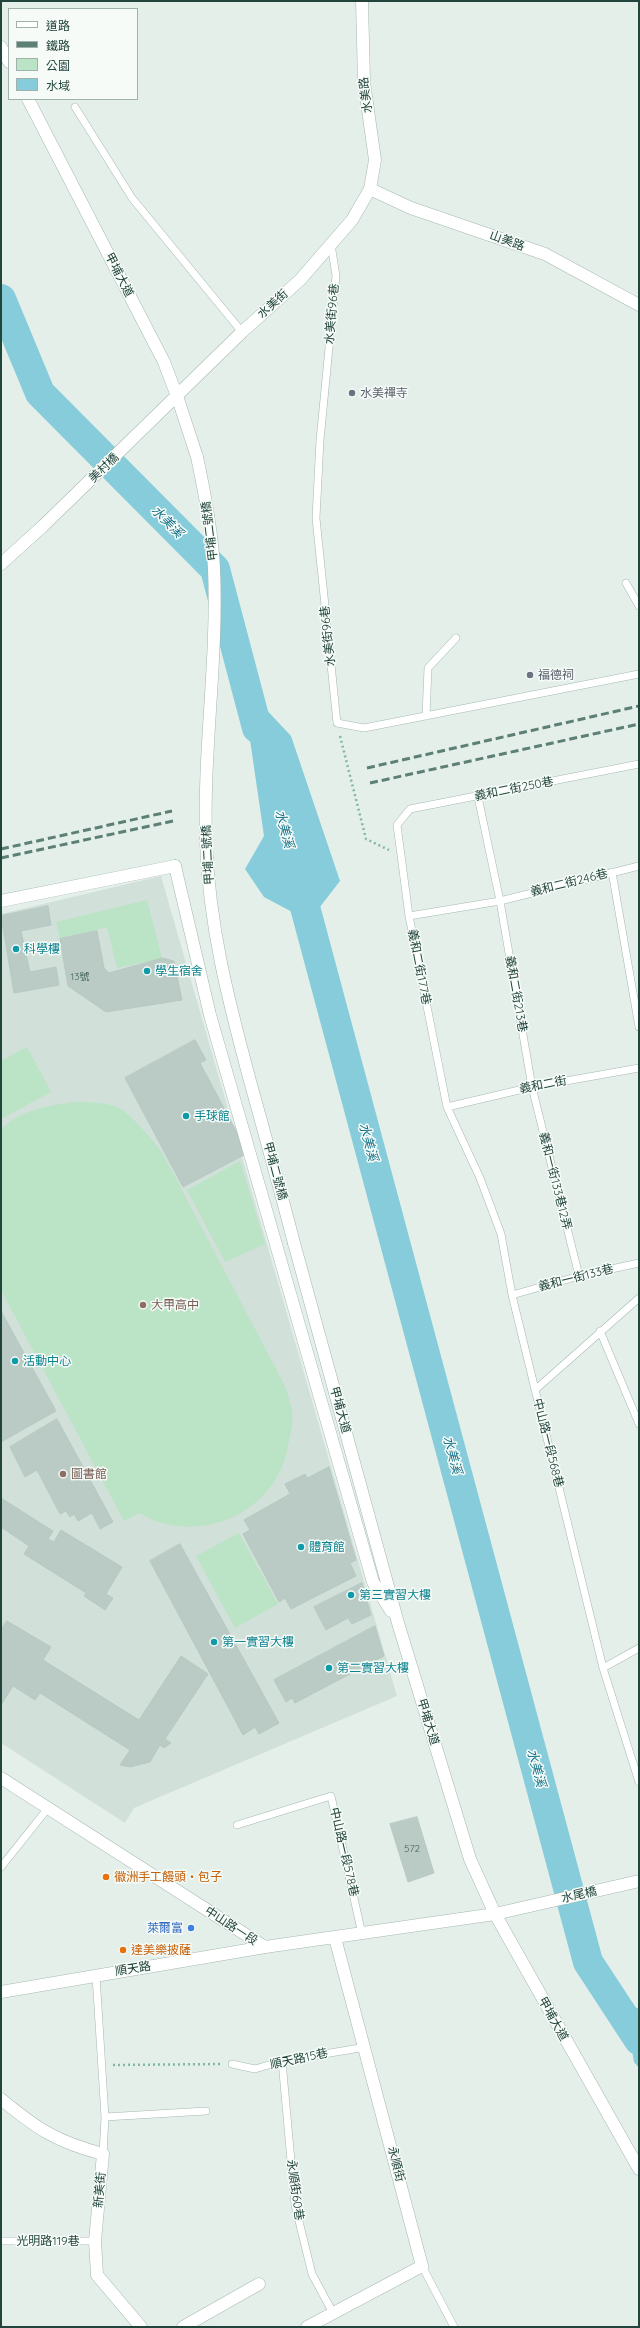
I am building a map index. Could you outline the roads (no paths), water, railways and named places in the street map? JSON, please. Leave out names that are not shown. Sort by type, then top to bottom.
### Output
[{"type":"street","name":"水美路","points":[[362,1],[364,82],[375,160],[370,189]]},
{"type":"street","points":[[1,47],[8,60]]},
{"type":"street","name":"甲埔大道","points":[[29,100],[146,326],[177,396],[197,457]]},
{"type":"street","name":"水美街","points":[[164,409],[242,332],[300,280],[352,220],[370,189]]},
{"type":"street","name":"山美路","points":[[370,189],[411,208],[545,254],[639,305]]},
{"type":"street","name":"美村橋","points":[[1,564],[43,526],[164,409]]},
{"type":"street","name":"甲埔二號橋","points":[[197,457],[206,498],[214,568],[215,631],[206,796],[206,841],[214,926],[228,999],[294,1243]]},
{"type":"street","points":[[1,901],[175,866],[210,1015],[368,1567],[373,1582],[398,1623]]},
{"type":"street","name":"甲埔大道","points":[[294,1243],[398,1623],[470,1859],[495,1914],[639,2169]]},
{"type":"street","name":"中山路一段","points":[[1,1778],[265,1947],[495,1914],[520,1908]]},
{"type":"street","name":"水尾橋","points":[[520,1908],[639,1881]]},
{"type":"street","name":"永順街","points":[[335,1938],[366,2047],[422,2266]]},
{"type":"street","name":"順天路","points":[[1,1992],[265,1947]]},
{"type":"street","name":"新美街","points":[[1,2099],[25,2119],[57,2140],[103,2154],[95,2241],[97,2275],[141,2327]]},
{"type":"street","points":[[307,2327],[422,2266]]},
{"type":"street","points":[[183,2327],[259,2284]]},
{"type":"lane","points":[[75,107],[132,198],[242,332]]},
{"type":"lane","name":"水美街96巷","points":[[331,244],[336,276],[320,440],[316,518],[337,723],[364,728],[426,716]]},
{"type":"lane","points":[[626,583],[639,606]]},
{"type":"lane","points":[[456,638],[428,668],[426,716],[639,674]]},
{"type":"lane","name":"義和二街250巷","points":[[397,825],[410,809],[478,797],[639,764]]},
{"type":"lane","name":"義和二街213巷","points":[[478,797],[500,901],[532,1087]]},
{"type":"lane","name":"義和二街177巷","points":[[397,825],[409,916],[447,1108]]},
{"type":"lane","name":"義和二街246巷","points":[[500,901],[639,866]]},
{"type":"lane","points":[[612,872],[639,1027]]},
{"type":"lane","points":[[409,916],[500,901]]},
{"type":"lane","name":"義和二街","points":[[447,1108],[532,1087],[639,1068]]},
{"type":"lane","name":"義和一街133巷12弄","points":[[532,1087],[579,1276]]},
{"type":"lane","name":"中山路一段568巷","points":[[447,1108],[480,1178],[501,1234],[512,1295],[603,1668],[639,1782]]},
{"type":"lane","name":"義和一街133巷","points":[[512,1295],[579,1276],[639,1263]]},
{"type":"lane","points":[[535,1390],[639,1298]]},
{"type":"lane","points":[[600,1331],[639,1424]]},
{"type":"lane","points":[[603,1668],[639,1648]]},
{"type":"lane","name":"中山路一段578巷","points":[[237,1825],[331,1796],[362,1934]]},
{"type":"lane","points":[[1,1867],[48,1808]]},
{"type":"lane","points":[[96,1976],[103,2065],[105,2117],[103,2154]]},
{"type":"lane","name":"順天路15巷","points":[[232,2064],[255,2069],[282,2061],[366,2047]]},
{"type":"lane","name":"永順街60巷","points":[[282,2061],[296,2205],[312,2274],[333,2313]]},
{"type":"lane","points":[[105,2117],[206,2111]]},
{"type":"lane","name":"光明路119巷","points":[[1,2241],[95,2241]]},
{"type":"lane","points":[[422,2266],[454,2327]]},
{"type":"water","points":[[247,689],[291,736],[340,881],[309,921],[264,897],[245,869],[264,836],[248,726]]},
{"type":"water","points":[[611,1996],[639,2009],[639,2068],[634,2062],[631,2044]]},
{"type":"waterway","name":"水美溪","points":[[1,299],[40,393],[215,569],[257,728]]},
{"type":"waterway","name":"水美溪","points":[[298,881],[588,1962],[639,2040]]},
{"type":"railway","points":[[367,768],[639,706]]},
{"type":"railway","points":[[370,783],[639,724]]},
{"type":"railway","points":[[1,849],[172,811]]},
{"type":"railway","points":[[1,858],[173,821]]},
{"type":"place","name":"水美禪寺","points":[[352,393]]},
{"type":"place","name":"福德祠","points":[[530,675]]},
{"type":"place","name":"科學樓","points":[[16,949]]},
{"type":"place","name":"學生宿舍","points":[[147,971]]},
{"type":"place","name":"手球館","points":[[186,1116]]},
{"type":"place","name":"大甲高中","points":[[143,1305]]},
{"type":"place","name":"活動中心","points":[[15,1361]]},
{"type":"place","name":"圖書館","points":[[63,1474]]},
{"type":"place","name":"體育館","points":[[301,1547]]},
{"type":"place","name":"第三實習大樓","points":[[351,1595]]},
{"type":"place","name":"第一實習大樓","points":[[214,1642]]},
{"type":"place","name":"第二實習大樓","points":[[329,1668]]},
{"type":"place","name":"徽洲手工饅頭‧包子","points":[[106,1877]]},
{"type":"place","name":"萊爾富","points":[[191,1928]]},
{"type":"place","name":"達美樂披薩","points":[[123,1950]]}]
